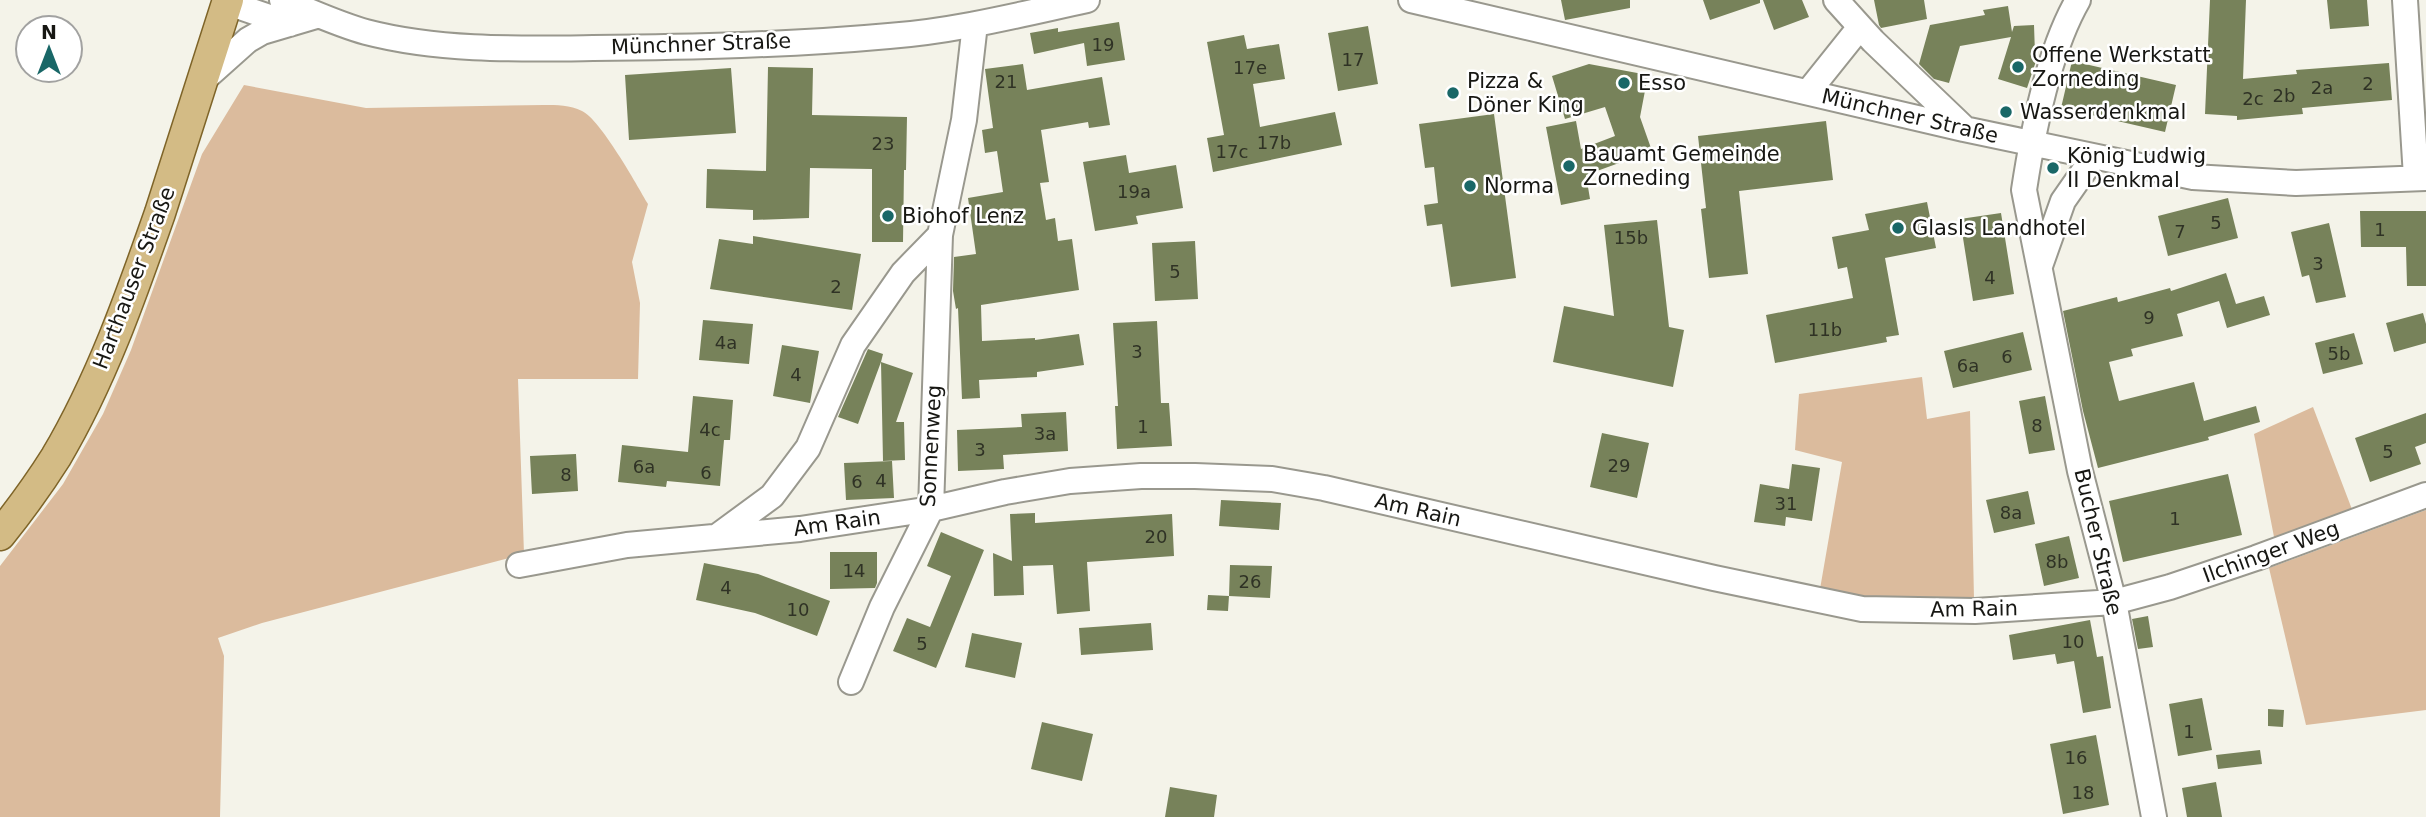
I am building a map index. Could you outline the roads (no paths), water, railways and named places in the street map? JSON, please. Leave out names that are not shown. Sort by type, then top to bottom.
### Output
[{"type":"main road","name":"Harthauser Straße","points":[[0,535],[55,458],[104,361],[138,277],[228,1]]},
{"type":"street","name":"Münchner Straße","points":[[282,0],[316,16],[367,32],[419,42],[511,48],[728,45],[891,36],[975,24],[1000,9],[1087,0]]},
{"type":"street","name":"Münchner Straße","points":[[1411,0],[1964,129],[2193,177],[2296,183],[2421,178]]},
{"type":"street","points":[[1836,0],[1964,129]]},
{"type":"street","name":"Bucher Straße","points":[[2078,0],[2060,35],[2031,143],[2024,190],[2080,471],[2114,602],[2154,817]]},
{"type":"street","points":[[2405,0],[2407,59],[2421,178]]},
{"type":"street","points":[[228,1],[290,24]]},
{"type":"street","points":[[202,80],[248,40],[262,32],[316,16]]},
{"type":"street","points":[[519,565],[626,545],[719,536],[772,496],[808,448],[853,345],[903,273],[940,235],[964,120],[975,24]]},
{"type":"street","points":[[1808,92],[1860,27]]},
{"type":"street","points":[[2040,268],[2063,201],[2093,158]]},
{"type":"street","name":"Sonnenweg","points":[[851,682],[882,607],[931,509],[940,235]]},
{"type":"street","name":"Am Rain","points":[[719,536],[800,529],[931,509],[1070,481],[1142,476],[1272,479],[1324,488],[1714,578],[1862,609],[1975,611],[2114,602]]},
{"type":"street","name":"Ilchinger Weg","points":[[2114,602],[2170,587],[2256,558],[2426,495]]},
{"type":"place","name":"Offene Werkstatt Zorneding","points":[[2018,67]]},
{"type":"place","name":"Esso","points":[[1624,83]]},
{"type":"place","name":"Pizza & Döner King","points":[[1453,93]]},
{"type":"place","name":"Wasserdenkmal","points":[[2006,112]]},
{"type":"place","name":"Bauamt Gemeinde Zorneding","points":[[1569,166]]},
{"type":"place","name":"König Ludwig II Denkmal","points":[[2053,168]]},
{"type":"place","name":"Norma","points":[[1470,186]]},
{"type":"place","name":"Biohof Lenz","points":[[888,216]]},
{"type":"place","name":"Glasls Landhotel","points":[[1898,228]]}]
